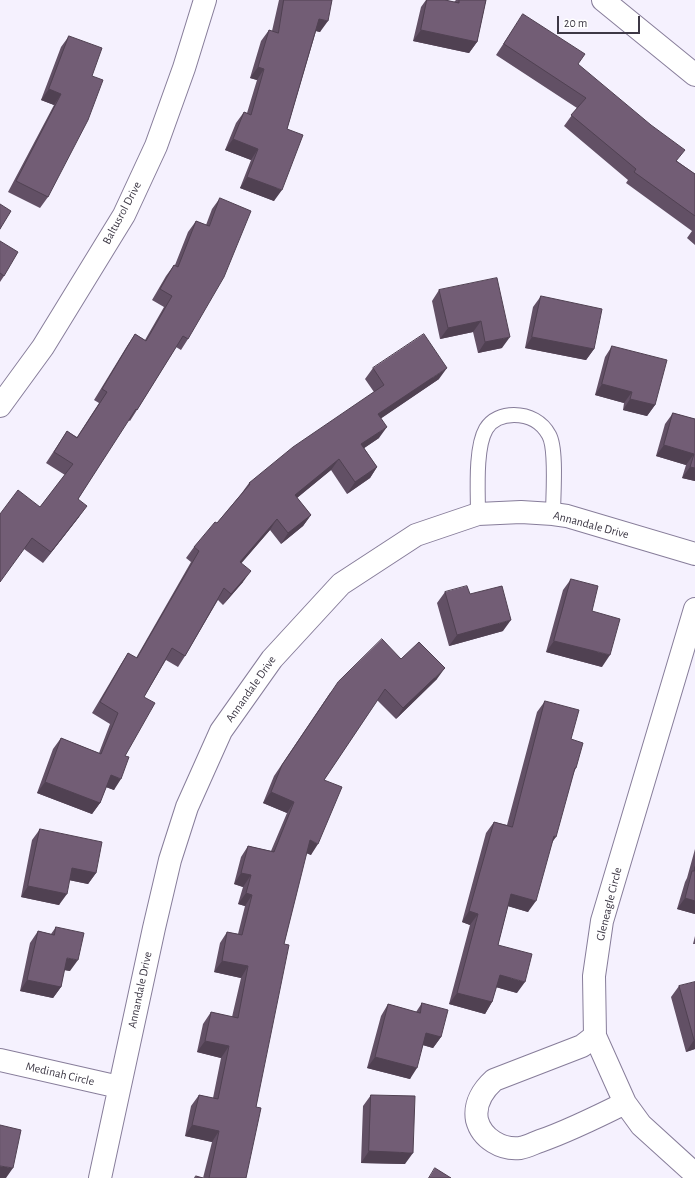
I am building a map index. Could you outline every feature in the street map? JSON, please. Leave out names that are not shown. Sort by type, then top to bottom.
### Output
[{"type":"street","name":"Baltusrol Drive","points":[[0,406],[43,347],[124,215],[156,146],[184,68],[205,0]]},
{"type":"street","points":[[603,0],[695,75]]},
{"type":"street","name":"Annandale Drive","points":[[100,1178],[154,928],[170,860],[187,807],[221,731],[272,659],[341,584],[416,535],[478,514],[520,512],[567,516],[695,554]]},
{"type":"street","name":"Gleneagle Circle","points":[[695,609],[602,921],[594,976],[595,1036],[625,1104],[641,1125],[695,1174]]},
{"type":"street","points":[[595,1036],[582,1046],[494,1080],[485,1088],[479,1099],[477,1120],[481,1129],[488,1138],[497,1144],[509,1148],[522,1148],[552,1137],[625,1104]]},
{"type":"street","name":"Medinah Circle","points":[[0,1060],[119,1087]]},
{"type":"lane","points":[[478,514],[481,445],[486,430],[495,420],[507,415],[522,415],[536,420],[544,427],[550,436],[554,472],[553,514]]},
{"type":"building","points":[[284,0],[332,0],[328,21],[319,19],[287,129],[303,135],[282,190],[247,177],[258,149],[233,139],[244,112],[251,115],[264,69],[258,67],[269,30],[278,33]]},
{"type":"building","points":[[427,0],[445,0],[459,3],[459,0],[486,0],[477,42],[421,30]]},
{"type":"building","points":[[523,14],[585,54],[578,64],[651,125],[685,150],[676,161],[695,174],[695,216],[634,172],[636,169],[571,115],[586,98],[504,44]]},
{"type":"building","points":[[69,36],[102,48],[92,76],[103,80],[88,120],[48,197],[16,181],[61,94],[49,89]]},
{"type":"building","points":[[220,198],[251,211],[224,277],[188,339],[183,336],[137,410],[136,409],[78,499],[87,506],[51,552],[32,538],[0,582],[0,514],[18,490],[40,507],[73,464],[54,452],[67,431],[77,438],[107,392],[102,389],[135,334],[146,341],[172,296],[160,289],[174,265],[178,267],[196,221],[209,226]]},
{"type":"building","points":[[0,204],[11,211],[0,229]]},
{"type":"building","points":[[0,241],[18,252],[4,276],[0,273]]},
{"type":"building","points":[[497,278],[510,337],[485,342],[481,321],[448,328],[439,290]]},
{"type":"building","points":[[541,296],[602,309],[594,349],[532,337]]},
{"type":"building","points":[[424,334],[447,368],[378,414],[387,427],[361,444],[377,467],[355,482],[339,459],[295,495],[311,515],[288,533],[277,519],[240,562],[251,571],[231,594],[224,588],[185,656],[172,648],[144,697],[155,703],[125,756],[129,757],[121,779],[111,775],[100,803],[45,782],[61,738],[101,754],[118,713],[100,702],[128,653],[137,658],[199,551],[194,547],[215,522],[217,523],[250,484],[249,483],[293,447],[384,385],[373,368]]},
{"type":"building","points":[[612,346],[667,360],[655,405],[630,399],[632,392],[602,384]]},
{"type":"building","points":[[673,413],[695,419],[695,468],[690,467],[694,454],[664,445]]},
{"type":"building","points":[[571,579],[598,586],[592,611],[620,619],[610,655],[554,641]]},
{"type":"building","points":[[467,586],[470,594],[502,586],[511,620],[457,635],[445,592]]},
{"type":"building","points":[[382,639],[401,659],[419,642],[445,668],[403,708],[385,689],[324,780],[342,787],[318,844],[310,840],[284,944],[289,945],[256,1107],[261,1108],[246,1178],[209,1178],[219,1131],[192,1125],[199,1095],[218,1099],[229,1046],[205,1041],[211,1012],[238,1018],[248,966],[222,961],[227,932],[242,935],[252,895],[246,893],[251,875],[241,873],[248,846],[274,852],[294,802],[271,792],[282,765],[338,682]]},
{"type":"building","points":[[545,701],[579,710],[571,739],[583,743],[556,837],[554,836],[536,901],[511,894],[498,945],[532,954],[525,982],[500,975],[492,1002],[457,993],[478,914],[469,911],[494,822],[512,827]]},
{"type":"building","points":[[40,829],[102,842],[96,873],[72,868],[67,894],[28,886]]},
{"type":"building","points":[[695,867],[695,901],[685,898],[692,871],[694,871]]},
{"type":"building","points":[[56,927],[84,933],[78,960],[67,958],[61,987],[27,980],[38,931],[54,935]]},
{"type":"building","points":[[695,982],[695,1040],[694,1040],[679,986]]},
{"type":"building","points":[[422,1003],[448,1010],[441,1037],[426,1033],[417,1068],[375,1057],[388,1004],[420,1013]]},
{"type":"building","points":[[371,1095],[415,1096],[413,1153],[369,1151]]},
{"type":"building","points":[[0,1125],[21,1130],[13,1168],[0,1166]]},
{"type":"building","points":[[435,1168],[451,1178],[429,1178]]}]
